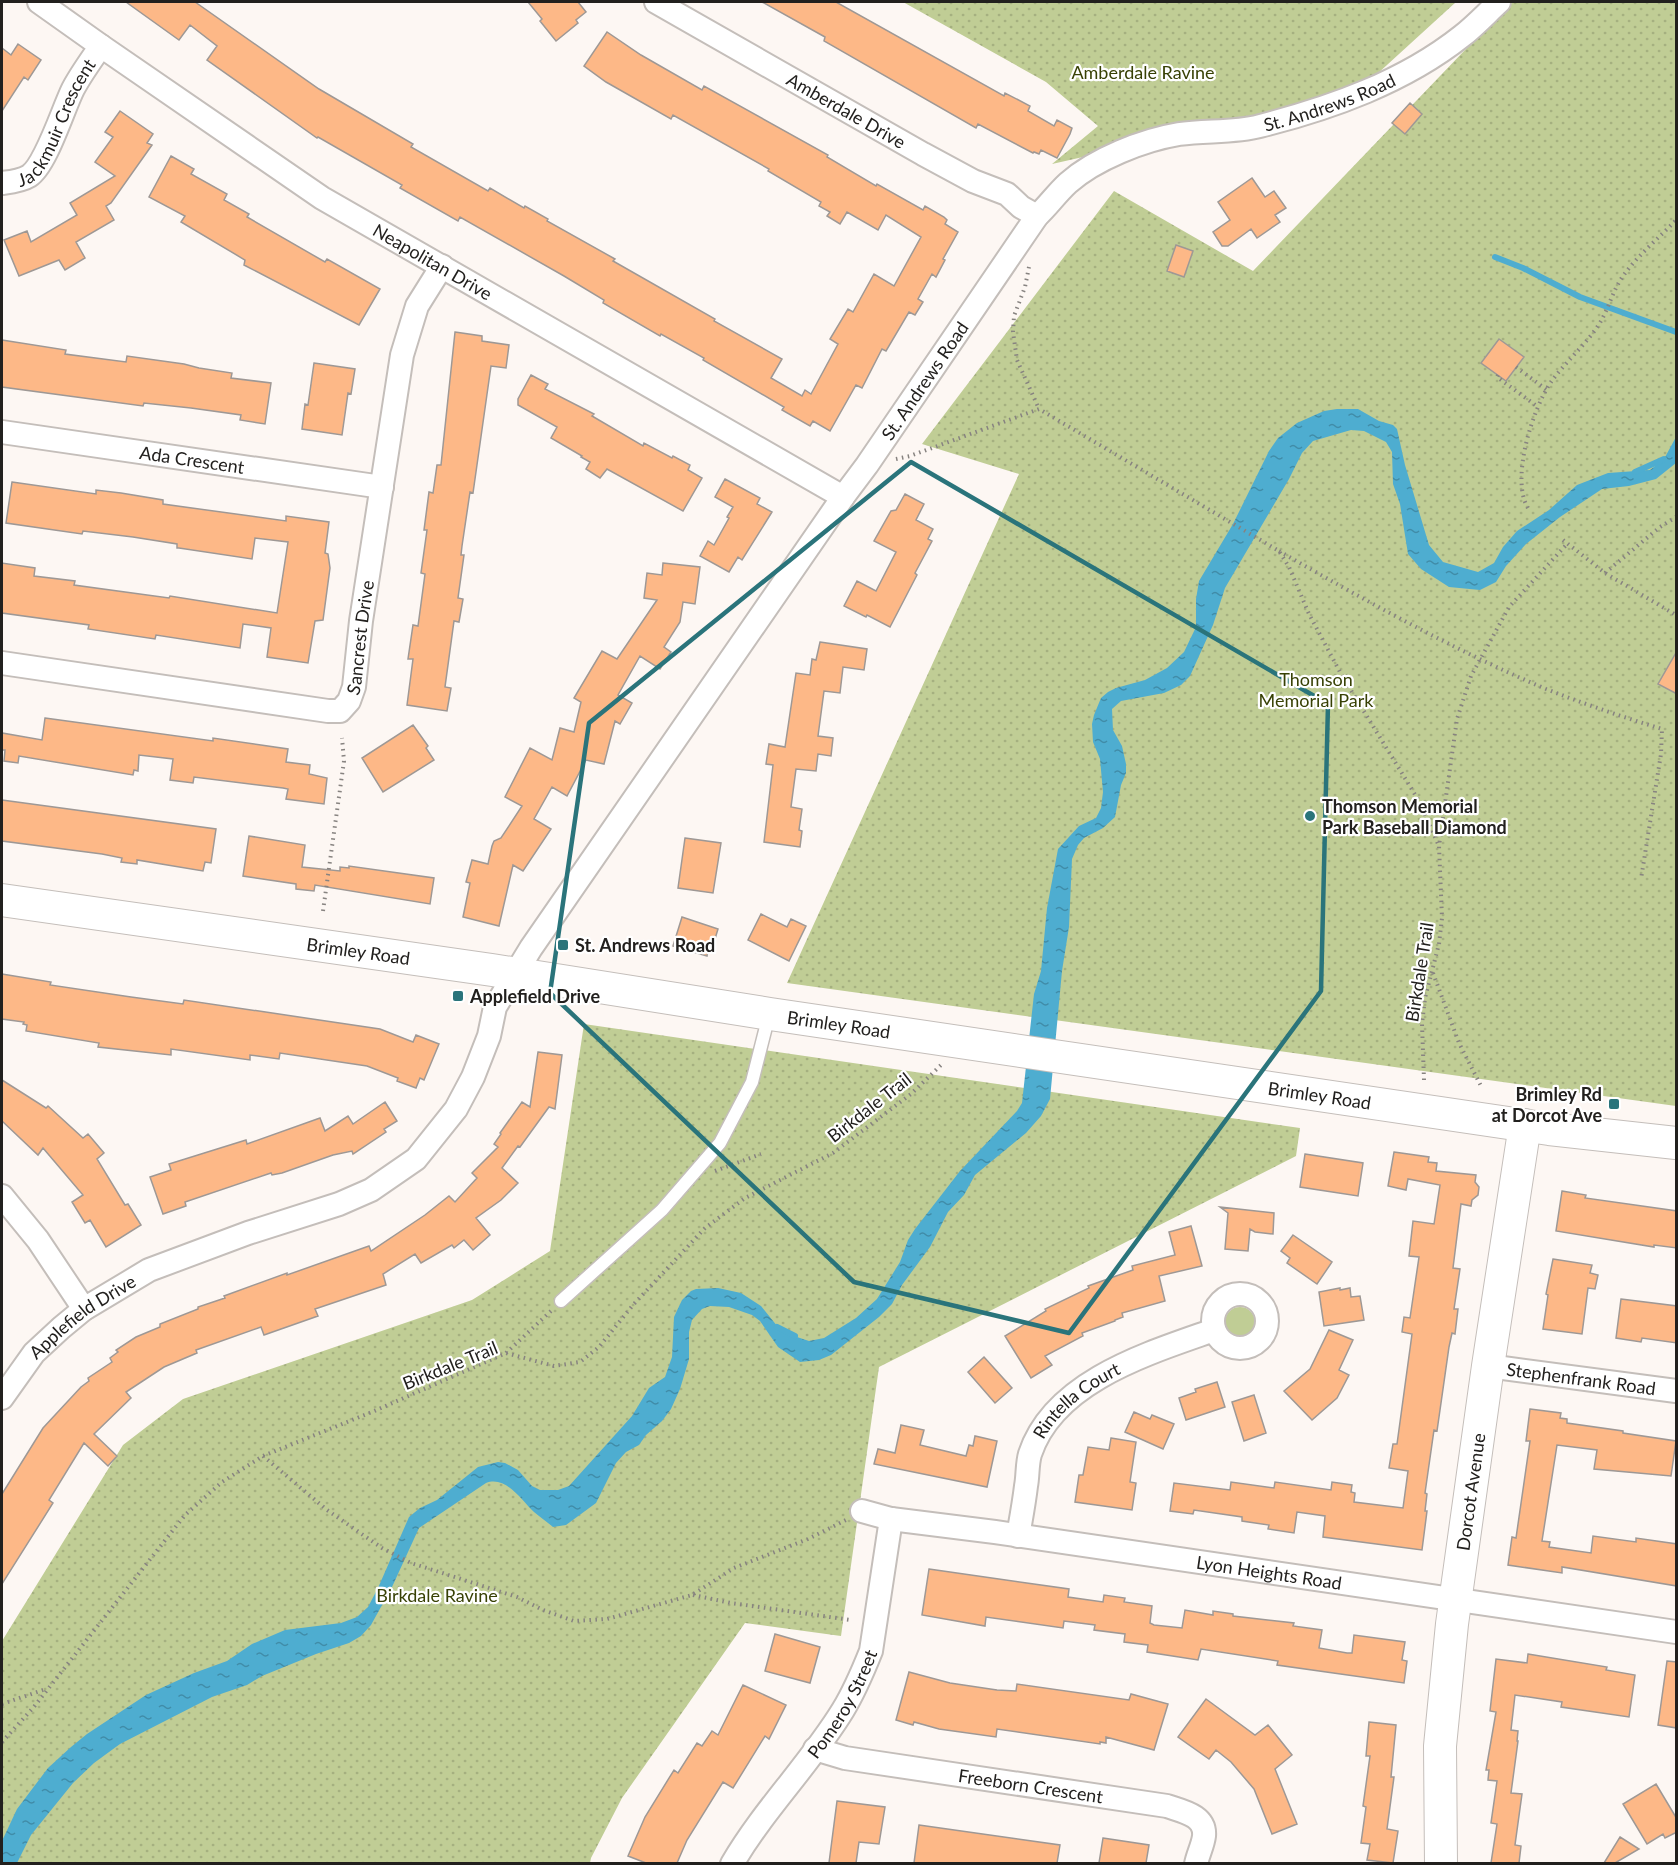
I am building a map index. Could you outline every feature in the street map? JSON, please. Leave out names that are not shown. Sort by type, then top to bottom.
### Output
[{"type":"main road","name":"Brimley Road","points":[[2,900],[1525,1125],[1677,1143]]},
{"type":"main road","name":"Dorcot Avenue","points":[[1441,1863],[1440,1746],[1456,1600],[1488,1366],[1525,1125]]},
{"type":"street","name":"Neapolitan Drive","points":[[39,2],[322,198],[843,497]]},
{"type":"street","name":"Amberdale Drive","points":[[656,2],[923,154],[973,181],[1007,194],[1020,207],[1036,216]]},
{"type":"street","name":"St. Andrews Road","points":[[515,975],[537,938],[867,465],[1036,216],[1077,175],[1138,145],[1182,134],[1257,127],[1330,106],[1378,86],[1404,72],[1462,36],[1499,2]]},
{"type":"street","name":"Jackmuir Crescent","points":[[2,183],[30,176],[36,168],[44,155],[72,90],[101,46]]},
{"type":"street","name":"Sancrest Drive","points":[[2,663],[340,711],[349,701],[354,687],[361,621],[406,336],[417,306],[442,266]]},
{"type":"street","name":"Ada Crescent","points":[[2,432],[382,487]]},
{"type":"street","name":"Applefield Drive","points":[[2,1398],[34,1353],[84,1309],[149,1270],[248,1233],[339,1204],[370,1190],[416,1159],[456,1109],[468,1088],[489,1036],[495,1007],[515,975]]},
{"type":"street","points":[[2,1196],[38,1240],[84,1309]]},
{"type":"street","name":"Rintella Court","points":[[1018,1536],[1030,1454],[1047,1421],[1068,1401],[1115,1368],[1214,1330]]},
{"type":"street","name":"Stephenfrank Road","points":[[1488,1366],[1677,1391]]},
{"type":"street","name":"Lyon Heights Road","points":[[862,1511],[891,1519],[1677,1632]]},
{"type":"street","name":"Pomeroy Street","points":[[732,1863],[758,1823],[844,1709],[871,1651],[891,1519]]},
{"type":"street","name":"Freeborn Crescent","points":[[815,1749],[845,1758],[1167,1806],[1200,1820],[1204,1834],[1196,1863]]},
{"type":"lane","points":[[561,1301],[662,1210],[720,1143],[752,1082],[770,1014]]},
{"type":"path","points":[[1528,508],[1522,490],[1521,472],[1531,425],[1550,383],[1600,322],[1623,276],[1644,251],[1677,219]]},
{"type":"path","points":[[1032,259],[1014,316],[1013,332],[1017,360],[1039,409],[1359,597],[1546,689],[1595,708],[1662,729],[1661,754],[1641,879]]},
{"type":"path","points":[[1516,367],[1547,390]]},
{"type":"path","points":[[1498,375],[1497,377],[1538,407]]},
{"type":"path","points":[[891,460],[910,456],[1039,409]]},
{"type":"path","points":[[1605,573],[1677,517]]},
{"type":"path","name":"Birkdale Trail","points":[[1424,1080],[1422,1024],[1425,998],[1439,944],[1442,918],[1439,846],[1457,719],[1479,658],[1509,607],[1565,542],[1605,573],[1677,615]]},
{"type":"path","points":[[1279,550],[1341,674],[1419,801],[1439,846]]},
{"type":"path","points":[[323,911],[344,761],[342,738]]},
{"type":"path","points":[[1433,972],[1459,1043],[1482,1088]]},
{"type":"path","name":"Birkdale Trail","points":[[2,1742],[48,1688],[185,1515],[222,1482],[263,1456],[506,1353],[554,1366],[580,1362],[599,1347],[633,1305],[705,1228],[745,1198],[843,1146],[911,1094],[940,1066],[959,1042]]},
{"type":"path","points":[[686,1182],[761,1154]]},
{"type":"path","points":[[506,1353],[561,1301]]},
{"type":"path","points":[[263,1456],[327,1510],[382,1548],[411,1563],[517,1597],[574,1622],[607,1618],[692,1595],[734,1568],[808,1539],[862,1511]]},
{"type":"path","points":[[692,1595],[731,1603],[851,1620]]},
{"type":"path","points":[[2,1704],[48,1688]]},
{"type":"highlighted area","points":[[911,462],[1328,704],[1321,991],[1069,1333],[854,1282],[550,993],[589,723]]},
{"type":"green space","name":"Amberdale Ravine","points":[[903,2],[1456,2],[1353,96],[1052,164],[1098,126],[1046,82]]},
{"type":"green space","name":"Thomson Memorial Park","points":[[1511,2],[1676,2],[1676,1106],[787,983],[1019,474],[922,444],[1114,191],[1253,271]]},
{"type":"green space","name":"Birkdale Ravine","points":[[584,1024],[1300,1128],[1296,1156],[879,1367],[841,1636],[745,1623],[622,1798],[590,1863],[2,1863],[2,1641],[123,1445],[183,1399],[472,1300],[550,1251]]},
{"type":"green space","points":[[1240,1307],[1251,1311],[1255,1322],[1251,1333],[1240,1337],[1229,1333],[1225,1322],[1229,1311]]},
{"type":"water","points":[[1358,409],[1397,429],[1405,465],[1429,545],[1443,562],[1478,572],[1494,563],[1503,547],[1517,531],[1549,510],[1577,485],[1608,473],[1650,470],[1664,459],[1676,437],[1676,463],[1656,479],[1629,486],[1602,489],[1560,517],[1526,544],[1506,566],[1496,582],[1480,590],[1449,587],[1421,569],[1408,554],[1400,504],[1393,484],[1392,452],[1386,442],[1364,431],[1351,430],[1313,441],[1302,453],[1225,588],[1213,625],[1190,676],[1181,685],[1164,693],[1121,701],[1112,709],[1113,730],[1122,746],[1126,773],[1121,785],[1115,817],[1103,828],[1084,838],[1072,859],[1069,927],[1062,971],[1050,1099],[1041,1116],[1026,1133],[975,1175],[964,1195],[948,1212],[930,1247],[902,1285],[892,1304],[831,1355],[819,1360],[800,1362],[778,1347],[760,1321],[752,1315],[729,1307],[710,1306],[702,1309],[692,1320],[689,1332],[689,1359],[671,1409],[639,1445],[626,1452],[616,1463],[596,1503],[566,1525],[553,1527],[507,1486],[493,1481],[486,1483],[419,1528],[392,1587],[371,1625],[361,1636],[349,1643],[262,1676],[247,1685],[212,1697],[120,1744],[94,1763],[73,1783],[31,1835],[17,1863],[2,1864],[2,1841],[17,1809],[48,1768],[71,1747],[146,1695],[227,1661],[252,1644],[285,1630],[341,1623],[357,1617],[368,1607],[378,1588],[409,1517],[420,1508],[437,1500],[478,1467],[498,1462],[505,1463],[518,1470],[532,1486],[540,1490],[558,1490],[569,1486],[632,1416],[649,1388],[665,1377],[672,1357],[674,1317],[682,1300],[691,1291],[718,1288],[741,1293],[761,1306],[782,1332],[809,1341],[824,1338],[856,1318],[877,1299],[900,1262],[908,1240],[915,1229],[960,1171],[1022,1103],[1034,994],[1041,971],[1047,908],[1058,849],[1079,826],[1096,818],[1101,808],[1103,792],[1100,759],[1093,742],[1092,724],[1101,698],[1116,688],[1145,680],[1167,668],[1184,652],[1196,627],[1196,599],[1199,581],[1233,524],[1269,451],[1278,438],[1297,423],[1324,411]]},
{"type":"building","points":[[126,2],[195,2],[319,89],[413,144],[411,147],[488,191],[490,188],[548,219],[547,221],[615,259],[613,261],[782,359],[771,378],[802,396],[805,390],[811,394],[838,344],[830,339],[848,309],[853,312],[874,274],[894,286],[921,237],[886,215],[878,230],[847,212],[840,224],[827,216],[830,212],[819,206],[821,202],[768,171],[769,169],[673,115],[671,119],[606,82],[584,66],[607,32],[641,55],[702,90],[704,86],[828,155],[827,157],[876,186],[877,184],[923,210],[925,206],[944,217],[947,220],[945,224],[958,232],[936,277],[932,274],[918,299],[923,302],[915,315],[909,312],[886,351],[882,349],[862,388],[856,385],[830,431],[813,421],[810,426],[782,410],[784,407],[703,360],[704,358],[603,303],[604,300],[564,276],[460,217],[458,221],[400,188],[402,185],[317,138],[207,60],[217,46],[190,25],[179,40]]},
{"type":"building","points":[[528,2],[578,2],[586,12],[576,20],[578,23],[556,41]]},
{"type":"building","points":[[762,2],[836,2],[1004,96],[1005,93],[1030,106],[1028,111],[1054,126],[1057,120],[1072,128],[1070,134],[1057,158],[1041,150],[1039,154],[1033,153],[978,124],[976,128],[824,41],[825,37]]},
{"type":"building","points":[[18,44],[41,60],[28,80],[24,77],[2,111],[2,48],[11,55]]},
{"type":"building","points":[[1410,103],[1422,114],[1405,134],[1392,123]]},
{"type":"building","points":[[120,111],[153,134],[147,143],[152,145],[111,203],[106,206],[114,220],[76,242],[85,258],[65,270],[59,260],[19,276],[4,240],[27,231],[31,242],[77,215],[70,203],[115,176],[95,162],[113,137],[105,132]]},
{"type":"building","points":[[171,156],[194,169],[191,174],[227,194],[224,200],[249,214],[247,217],[325,262],[327,259],[380,289],[359,325],[244,265],[245,260],[181,222],[185,216],[149,197]]},
{"type":"building","points":[[1252,178],[1265,197],[1274,191],[1286,208],[1275,215],[1280,222],[1257,238],[1251,229],[1228,246],[1222,246],[1213,232],[1230,220],[1218,202]]},
{"type":"building","points":[[1176,245],[1193,251],[1184,277],[1167,271]]},
{"type":"building","points":[[455,332],[482,336],[482,341],[509,345],[506,368],[491,366],[473,493],[470,492],[462,546],[461,555],[464,555],[458,598],[463,599],[459,622],[454,621],[445,687],[451,688],[447,711],[407,705],[413,659],[408,659],[413,625],[418,626],[425,574],[421,573],[427,530],[424,530],[429,492],[433,493],[437,465],[441,465]]},
{"type":"building","points":[[1499,339],[1524,357],[1506,381],[1481,363]]},
{"type":"building","points":[[2,340],[66,350],[65,354],[126,362],[127,356],[184,364],[232,373],[231,378],[271,383],[265,424],[240,420],[241,415],[144,403],[143,406],[2,387]]},
{"type":"building","points":[[314,363],[355,369],[351,394],[348,393],[342,435],[302,429]]},
{"type":"building","points":[[531,375],[548,384],[545,389],[594,414],[592,416],[643,446],[644,443],[690,465],[688,470],[702,478],[683,511],[607,469],[600,478],[586,469],[590,462],[551,438],[557,427],[518,405],[518,399]]},
{"type":"building","points":[[725,479],[760,498],[757,504],[772,512],[742,560],[738,557],[729,572],[700,556],[708,541],[714,545],[733,507],[715,497]]},
{"type":"building","points":[[12,482],[96,494],[96,490],[121,493],[163,500],[163,504],[286,521],[286,516],[329,522],[325,553],[328,554],[330,568],[323,620],[315,621],[308,663],[267,657],[271,628],[243,624],[240,648],[156,635],[155,639],[88,629],[89,625],[2,613],[2,563],[35,568],[34,576],[75,581],[74,585],[169,598],[170,596],[277,613],[288,542],[255,538],[252,559],[177,548],[177,544],[133,537],[83,531],[82,534],[6,523]]},
{"type":"building","points":[[905,494],[924,504],[916,520],[933,529],[928,539],[932,541],[890,627],[844,606],[857,581],[876,591],[896,552],[874,541],[891,511],[896,510]]},
{"type":"building","points":[[663,563],[700,567],[695,604],[683,602],[680,622],[664,647],[671,652],[660,669],[640,656],[618,695],[632,703],[620,724],[615,721],[604,764],[586,760],[567,796],[552,787],[534,819],[551,829],[523,871],[513,865],[499,926],[463,917],[470,883],[466,882],[472,860],[488,864],[494,841],[501,838],[522,806],[505,797],[530,748],[552,760],[560,728],[574,732],[581,702],[574,698],[602,651],[617,659],[657,600],[644,598],[647,573],[662,575]]},
{"type":"building","points":[[820,642],[867,649],[864,670],[843,667],[840,693],[824,691],[818,736],[833,738],[831,756],[818,754],[816,771],[796,769],[791,807],[802,809],[799,830],[802,831],[800,847],[764,842],[773,765],[766,764],[769,744],[785,747],[796,673],[810,675],[812,659],[816,660]]},
{"type":"building","points":[[1677,651],[1677,694],[1658,684]]},
{"type":"building","points":[[45,718],[288,749],[286,762],[310,765],[309,774],[327,778],[324,804],[286,799],[288,789],[283,788],[194,777],[193,783],[170,780],[173,759],[139,755],[138,771],[134,770],[133,775],[19,756],[18,763],[4,761],[2,733],[42,740]]},
{"type":"building","points":[[413,725],[428,746],[426,748],[434,760],[383,792],[362,758]]},
{"type":"building","points":[[2,800],[216,829],[211,863],[205,862],[203,871],[137,860],[137,864],[121,862],[122,858],[102,854],[2,841]]},
{"type":"building","points":[[249,836],[305,845],[302,867],[340,871],[340,867],[349,868],[349,866],[434,878],[430,904],[315,885],[314,891],[296,889],[296,884],[243,876]]},
{"type":"building","points":[[685,838],[721,843],[713,893],[678,888]]},
{"type":"building","points":[[761,914],[787,927],[791,919],[806,926],[789,961],[748,940]]},
{"type":"building","points":[[682,917],[718,929],[711,952],[708,951],[707,956],[673,946]]},
{"type":"building","points":[[2,974],[51,982],[50,985],[131,997],[183,1004],[184,1000],[380,1029],[413,1042],[416,1035],[439,1044],[424,1080],[420,1078],[416,1088],[367,1066],[280,1053],[279,1059],[250,1055],[250,1060],[171,1049],[171,1055],[98,1047],[99,1043],[26,1031],[27,1025],[23,1024],[24,1022],[2,1019]]},
{"type":"building","points":[[538,1052],[562,1055],[555,1109],[549,1107],[502,1168],[518,1183],[501,1200],[476,1218],[490,1235],[473,1250],[464,1240],[454,1248],[452,1245],[421,1263],[415,1254],[383,1274],[386,1285],[315,1309],[318,1316],[264,1335],[261,1327],[196,1350],[197,1353],[164,1367],[126,1392],[131,1398],[94,1434],[117,1456],[108,1466],[84,1443],[49,1500],[53,1503],[2,1584],[2,1494],[43,1428],[89,1381],[88,1378],[112,1362],[110,1358],[118,1352],[116,1350],[136,1337],[160,1327],[160,1324],[225,1298],[224,1296],[369,1246],[371,1251],[449,1196],[455,1202],[477,1178],[472,1173],[498,1147],[494,1144],[522,1102],[530,1107]]},
{"type":"building","points":[[2,1080],[46,1108],[48,1106],[83,1138],[88,1134],[104,1153],[97,1159],[125,1205],[128,1204],[141,1225],[106,1247],[90,1220],[85,1223],[72,1202],[83,1195],[43,1148],[38,1155],[2,1121]]},
{"type":"building","points":[[385,1102],[397,1121],[384,1129],[386,1132],[353,1154],[352,1151],[333,1155],[282,1173],[272,1175],[271,1173],[185,1202],[186,1206],[163,1214],[150,1177],[171,1170],[169,1164],[246,1140],[247,1144],[320,1118],[325,1131],[348,1116],[353,1124]]},
{"type":"building","points":[[1394,1152],[1429,1157],[1428,1162],[1437,1163],[1436,1171],[1476,1175],[1475,1182],[1479,1187],[1478,1195],[1472,1200],[1471,1206],[1461,1204],[1453,1268],[1460,1269],[1454,1309],[1458,1309],[1455,1334],[1452,1333],[1449,1347],[1437,1431],[1434,1430],[1425,1493],[1427,1494],[1425,1511],[1427,1511],[1422,1550],[1323,1537],[1325,1516],[1297,1512],[1294,1533],[1268,1529],[1269,1525],[1242,1521],[1242,1517],[1194,1510],[1193,1514],[1170,1511],[1174,1483],[1230,1490],[1231,1482],[1274,1488],[1275,1482],[1331,1490],[1332,1482],[1352,1485],[1351,1492],[1355,1493],[1354,1502],[1403,1508],[1408,1471],[1389,1468],[1393,1444],[1397,1444],[1412,1334],[1402,1332],[1404,1317],[1410,1318],[1419,1257],[1409,1256],[1413,1221],[1434,1224],[1440,1185],[1408,1179],[1406,1190],[1388,1186]]},
{"type":"building","points":[[1305,1154],[1363,1163],[1358,1196],[1300,1187]]},
{"type":"building","points":[[1562,1191],[1586,1195],[1585,1198],[1677,1211],[1677,1248],[1654,1245],[1654,1247],[1556,1231]]},
{"type":"building","points":[[1220,1207],[1274,1213],[1273,1234],[1255,1232],[1250,1229],[1248,1251],[1225,1249],[1228,1213]]},
{"type":"building","points":[[1191,1226],[1202,1266],[1159,1276],[1165,1301],[1122,1313],[1123,1317],[1115,1321],[1082,1333],[1083,1336],[1045,1356],[1052,1365],[1031,1378],[1005,1336],[1046,1311],[1045,1309],[1089,1288],[1088,1286],[1133,1270],[1132,1266],[1175,1255],[1169,1232]]},
{"type":"building","points":[[1293,1235],[1332,1262],[1317,1284],[1287,1263],[1290,1258],[1281,1251]]},
{"type":"building","points":[[1553,1259],[1592,1265],[1590,1273],[1598,1275],[1595,1289],[1588,1288],[1582,1334],[1543,1329],[1548,1295],[1546,1294]]},
{"type":"building","points":[[1340,1288],[1340,1290],[1350,1288],[1351,1297],[1360,1296],[1364,1320],[1324,1326],[1319,1292]]},
{"type":"building","points":[[1621,1299],[1677,1306],[1677,1343],[1642,1338],[1641,1342],[1616,1338]]},
{"type":"building","points":[[1329,1330],[1353,1340],[1339,1370],[1349,1375],[1337,1398],[1312,1420],[1284,1391],[1310,1369]]},
{"type":"building","points":[[984,1357],[1012,1388],[995,1403],[968,1372]]},
{"type":"building","points":[[1217,1382],[1225,1407],[1186,1420],[1179,1398],[1196,1392],[1195,1389]]},
{"type":"building","points":[[1254,1395],[1266,1433],[1244,1441],[1232,1402]]},
{"type":"building","points":[[1530,1409],[1561,1413],[1560,1418],[1567,1419],[1567,1423],[1676,1441],[1671,1476],[1594,1469],[1597,1450],[1557,1445],[1542,1541],[1550,1542],[1549,1547],[1591,1553],[1593,1536],[1636,1542],[1636,1538],[1677,1544],[1677,1586],[1562,1567],[1562,1573],[1508,1565],[1512,1537],[1516,1538],[1530,1441],[1526,1441]]},
{"type":"building","points":[[1134,1412],[1150,1419],[1152,1415],[1174,1424],[1163,1449],[1125,1432]]},
{"type":"building","points":[[901,1425],[924,1430],[920,1445],[966,1456],[969,1445],[973,1446],[975,1436],[997,1441],[987,1487],[874,1464],[878,1449],[895,1453]]},
{"type":"building","points":[[1111,1438],[1136,1442],[1130,1482],[1136,1483],[1132,1510],[1075,1502],[1079,1475],[1083,1475],[1088,1447],[1109,1450]]},
{"type":"building","points":[[929,1569],[1069,1589],[1068,1597],[1103,1602],[1104,1595],[1125,1598],[1124,1602],[1152,1606],[1150,1623],[1154,1625],[1182,1628],[1185,1610],[1213,1615],[1213,1611],[1233,1614],[1233,1616],[1294,1623],[1293,1626],[1322,1630],[1319,1648],[1347,1653],[1352,1653],[1354,1635],[1405,1642],[1402,1660],[1407,1661],[1404,1683],[1277,1665],[1278,1661],[1201,1649],[1198,1660],[1147,1652],[1148,1645],[1124,1642],[1125,1634],[1094,1630],[1095,1625],[1064,1621],[1063,1628],[986,1617],[985,1626],[922,1615]]},
{"type":"building","points":[[775,1634],[820,1647],[810,1683],[765,1671]]},
{"type":"building","points":[[1528,1654],[1607,1667],[1606,1670],[1635,1675],[1629,1717],[1561,1707],[1562,1702],[1515,1695],[1511,1730],[1518,1731],[1518,1741],[1511,1793],[1522,1794],[1515,1845],[1521,1846],[1519,1863],[1491,1863],[1497,1824],[1491,1823],[1497,1781],[1488,1780],[1489,1770],[1486,1770],[1496,1712],[1490,1711],[1496,1659],[1527,1663]]},
{"type":"building","points":[[1667,1661],[1677,1662],[1677,1728],[1658,1725]]},
{"type":"building","points":[[909,1672],[950,1683],[997,1690],[1016,1691],[1017,1684],[1129,1700],[1131,1694],[1168,1704],[1154,1750],[1106,1737],[1106,1743],[1100,1742],[1100,1744],[997,1729],[996,1737],[939,1729],[914,1722],[913,1725],[896,1720]]},
{"type":"building","points":[[743,1685],[786,1705],[769,1739],[765,1736],[733,1788],[723,1782],[687,1840],[677,1863],[646,1863],[628,1856],[645,1817],[674,1770],[678,1773],[697,1743],[702,1746],[712,1731],[718,1735]]},
{"type":"building","points":[[1206,1699],[1255,1735],[1268,1725],[1292,1755],[1275,1769],[1297,1824],[1272,1834],[1254,1789],[1231,1762],[1216,1750],[1209,1759],[1178,1737]]},
{"type":"building","points":[[1369,1722],[1396,1725],[1391,1777],[1394,1777],[1387,1829],[1398,1831],[1393,1863],[1367,1860],[1370,1844],[1361,1843],[1366,1807],[1363,1806],[1370,1756],[1366,1756]]},
{"type":"building","points":[[1656,1784],[1677,1819],[1677,1832],[1665,1838],[1663,1834],[1647,1844],[1623,1804]]},
{"type":"building","points":[[837,1801],[885,1807],[879,1844],[859,1842],[856,1863],[829,1863]]},
{"type":"building","points":[[919,1825],[1060,1845],[1057,1863],[914,1863]]},
{"type":"building","points":[[1620,1837],[1639,1849],[1615,1863],[1604,1863]]},
{"type":"building","points":[[1103,1838],[1149,1845],[1146,1863],[1099,1863]]},
{"type":"waterway","points":[[1495,257],[1523,268],[1580,297],[1676,332]]},
{"type":"waterway","points":[[1635,472],[1664,459]]},
{"type":"waterway","points":[[777,1327],[795,1336]]},
{"type":"place","name":"Thomson Memorial Park Baseball Diamond","points":[[1310,816]]},
{"type":"place","name":"St. Andrews Road","points":[[563,945]]},
{"type":"place","name":"Applefield Drive","points":[[458,996]]},
{"type":"place","name":"Brimley Rd at Dorcot Ave","points":[[1614,1104]]}]
